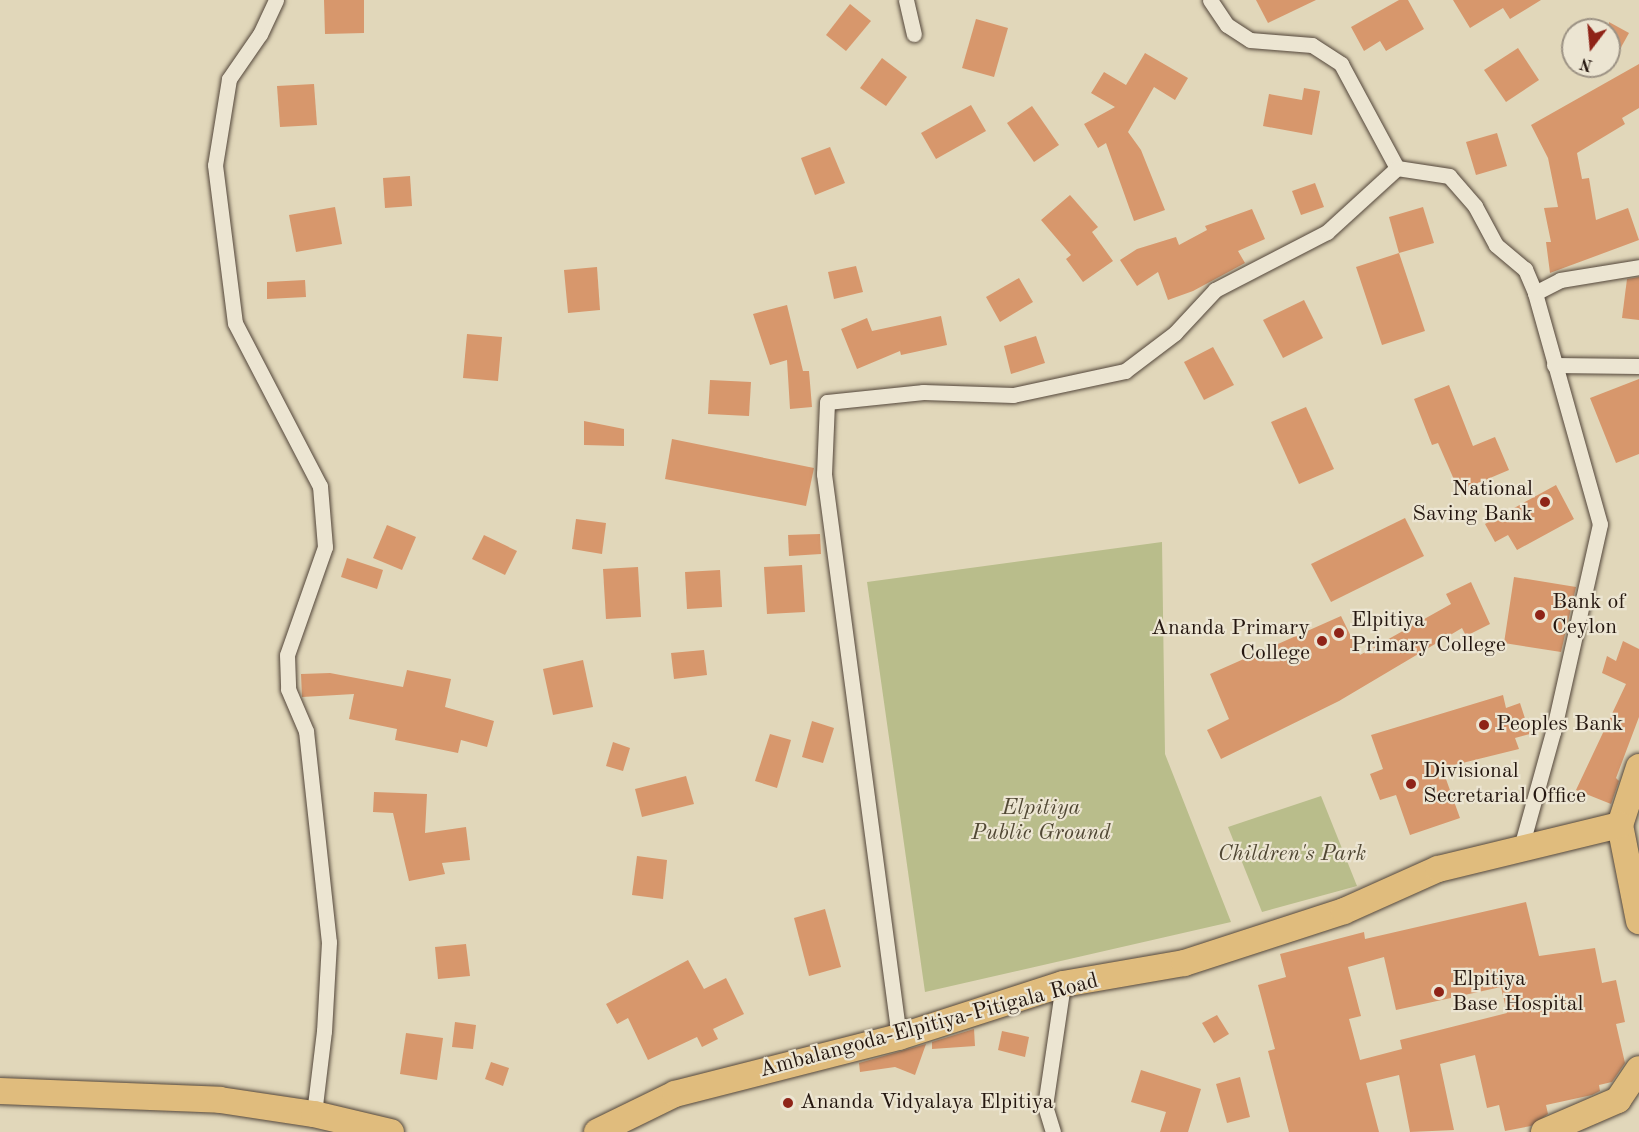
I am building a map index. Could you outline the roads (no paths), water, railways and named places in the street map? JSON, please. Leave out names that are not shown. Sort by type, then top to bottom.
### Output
[{"type":"main road","points":[[1639,767],[1620,825],[1639,921]]},
{"type":"main road","name":"Ambalangoda-Elpitiya-Pitigala Road","points":[[597,1132],[675,1094],[899,1037],[1063,984],[1184,963],[1344,911],[1438,869],[1620,825]]},
{"type":"main road","points":[[1544,1132],[1618,1100],[1639,1069]]},
{"type":"main road","points":[[0,1091],[219,1100],[314,1114],[391,1132]]},
{"type":"street","points":[[276,0],[260,34],[229,80],[215,165],[235,323],[320,486],[325,547],[286,655],[288,689],[306,731],[329,942],[324,1031],[314,1114]]},
{"type":"street","points":[[906,0],[915,34]]},
{"type":"street","points":[[1210,0],[1227,25],[1250,40],[1312,45],[1341,64],[1397,168]]},
{"type":"street","points":[[1397,168],[1449,176],[1475,206],[1496,244],[1526,269],[1535,293],[1600,524],[1553,732],[1520,851]]},
{"type":"street","points":[[899,1037],[824,474],[827,402],[923,392],[1013,395],[1125,371],[1175,333],[1215,290],[1327,232],[1397,168]]},
{"type":"street","points":[[1535,293],[1560,279],[1639,267]]},
{"type":"street","points":[[1554,365],[1639,366]]},
{"type":"street","points":[[1053,1132],[1046,1106],[1063,984]]},
{"type":"place","name":"National Saving Bank","points":[[1545,502]]},
{"type":"place","name":"Bank of Ceylon","points":[[1540,615]]},
{"type":"place","name":"Elpitiya Primary College","points":[[1339,633]]},
{"type":"place","name":"Ananda Primary College","points":[[1322,641]]},
{"type":"place","name":"Peoples Bank","points":[[1484,725]]},
{"type":"place","name":"Divisional Secretarial Office","points":[[1411,784]]},
{"type":"place","name":"Elpitiya Base Hospital","points":[[1439,992]]},
{"type":"place","name":"Ananda Vidyalaya Elpitiya","points":[[788,1103]]},
{"type":"park label","name":"Elpitiya Public Ground","points":[[1041,820]]},
{"type":"park label","name":"Children's Park","points":[[1292,855]]}]
